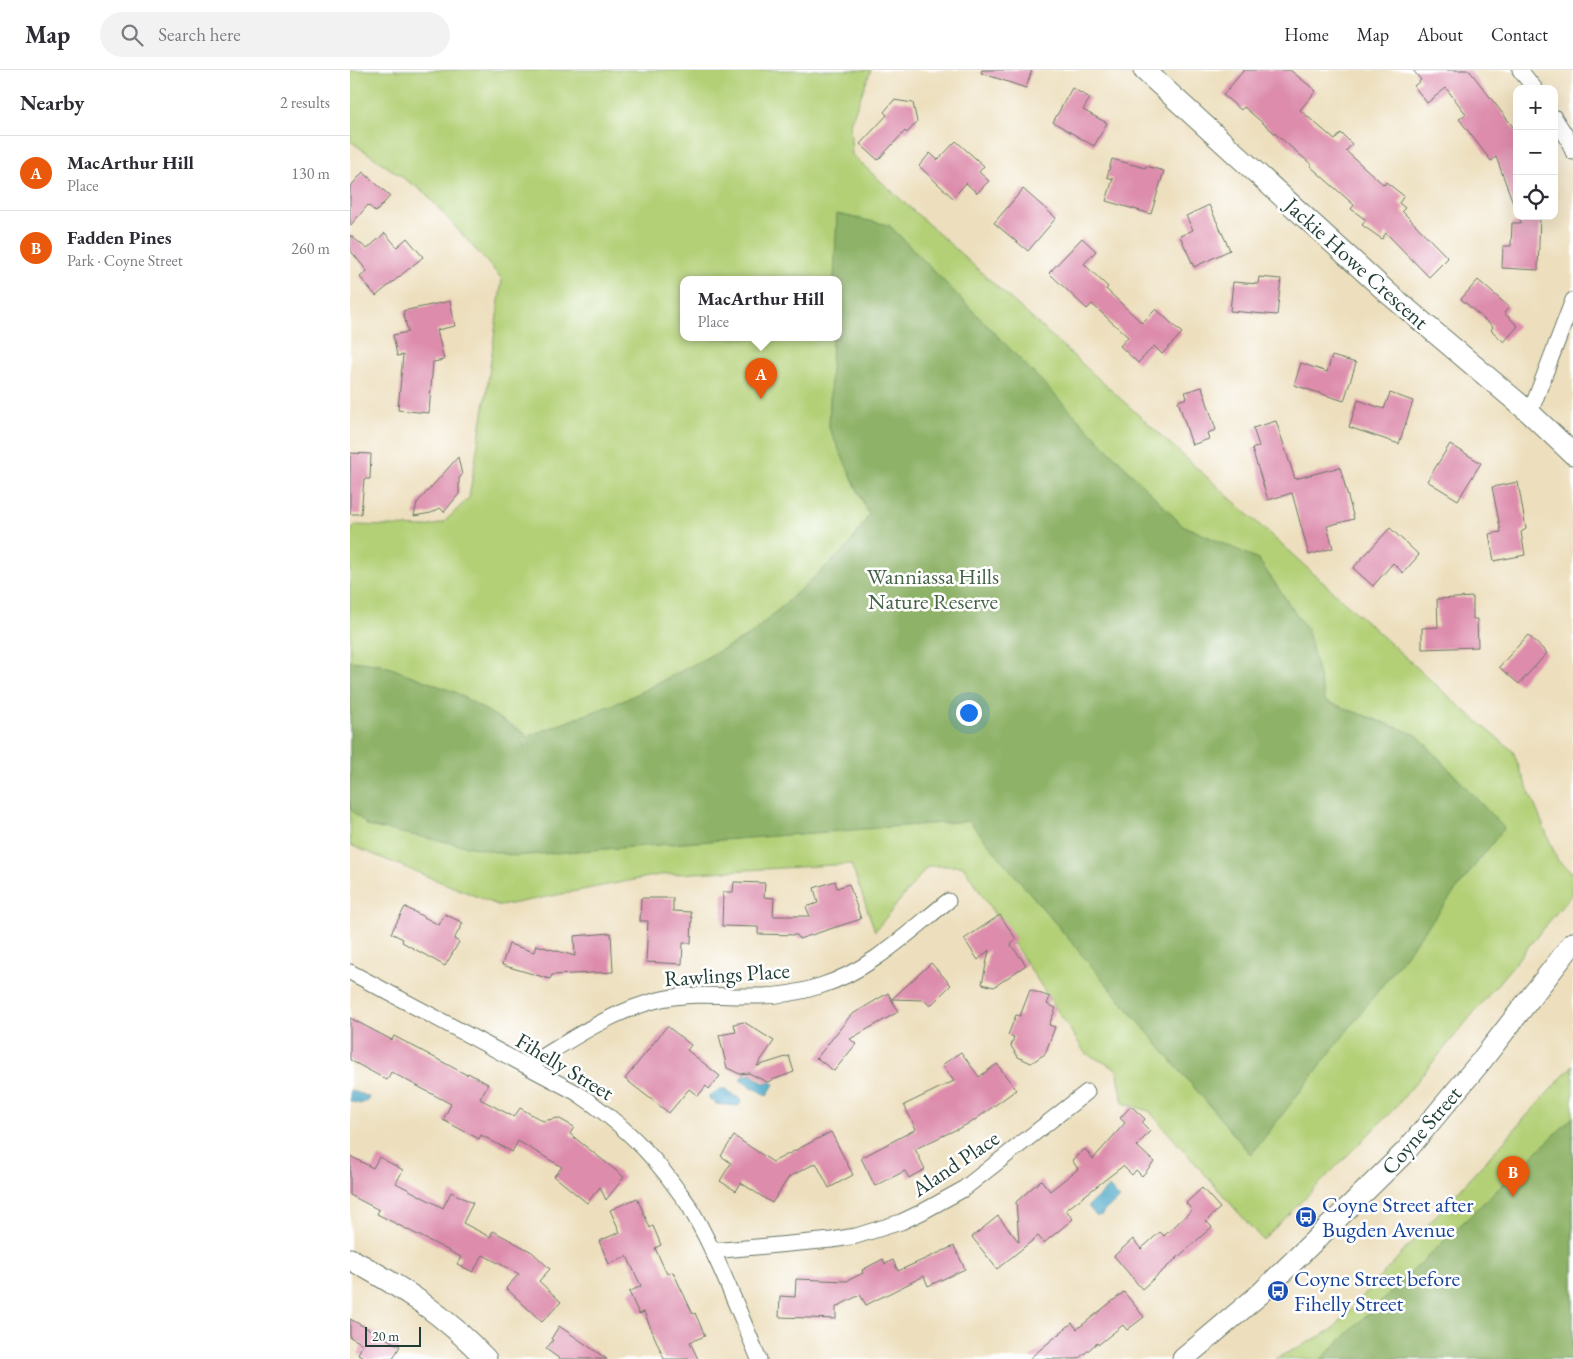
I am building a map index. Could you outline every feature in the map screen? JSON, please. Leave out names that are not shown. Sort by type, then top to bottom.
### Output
[{"type":"street","name":"Jackie Howe Crescent","points":[[1144,70],[1388,293],[1530,413],[1573,454]]},
{"type":"street","points":[[1520,70],[1531,85]]},
{"type":"street","points":[[1558,123],[1568,139],[1573,152]]},
{"type":"street","points":[[1530,413],[1573,300]]},
{"type":"street","name":"Rawlings Place","points":[[528,1066],[628,1009],[663,998],[700,994],[781,995],[837,980],[870,962],[948,901]]},
{"type":"street","name":"Coyne Street","points":[[1183,1359],[1260,1294],[1406,1151],[1482,1060],[1573,943]]},
{"type":"street","name":"Fihelly Street","points":[[350,972],[577,1093],[637,1140],[667,1175],[693,1211],[759,1359]]},
{"type":"street","name":"Aland Place","points":[[712,1251],[832,1240],[856,1236],[908,1219],[962,1190],[1087,1092]]},
{"type":"street","points":[[350,1259],[374,1271],[421,1301],[465,1336],[486,1359]]},
{"type":"green space","name":"Wanniassa Hills Nature Reserve","points":[[350,70],[871,70],[850,124],[852,155],[1456,703],[1513,751],[1558,861],[1573,873],[1572,894],[1394,1109],[1263,1240],[1149,1111],[1123,1103],[1117,1069],[1085,1053],[963,866],[928,866],[875,931],[851,864],[659,875],[500,906],[350,845],[350,533],[355,525],[426,527],[443,523],[469,498],[487,389],[502,279],[425,193],[350,141]]},
{"type":"green space","points":[[837,214],[889,225],[1182,525],[1258,559],[1308,631],[1325,701],[1417,735],[1504,828],[1251,1155],[969,821],[515,856],[368,826],[350,809],[350,661],[380,664],[455,692],[529,736],[625,700],[750,635],[848,547],[869,515],[829,428],[832,341],[842,341],[842,276],[834,276]]},
{"type":"green space","points":[[1573,1065],[1573,1359],[1275,1359],[1332,1330]]},
{"type":"green space","points":[[1573,1117],[1573,1359],[1321,1359]]},
{"type":"water","points":[[750,1074],[764,1083],[771,1082],[774,1084],[767,1096],[740,1080],[741,1077]]},
{"type":"water","points":[[721,1089],[727,1089],[739,1098],[741,1103],[738,1106],[716,1104],[713,1100],[709,1099],[709,1096]]},
{"type":"water","points":[[350,1090],[369,1097],[367,1101],[360,1104],[350,1101]]},
{"type":"water","points":[[1109,1187],[1120,1199],[1107,1208],[1102,1215],[1096,1216],[1088,1206]]},
{"type":"building","points":[[982,70],[1032,70],[1026,88],[981,73]]},
{"type":"building","points":[[1244,70],[1290,70],[1316,91],[1300,110],[1335,140],[1341,133],[1352,144],[1346,151],[1384,185],[1386,182],[1404,196],[1399,203],[1405,208],[1402,211],[1448,258],[1429,277],[1386,233],[1382,239],[1362,225],[1366,220],[1351,209],[1354,205],[1310,166],[1312,165],[1244,107],[1241,110],[1223,95]]},
{"type":"building","points":[[1413,70],[1469,70],[1513,127],[1513,203],[1496,157],[1491,161],[1459,119],[1466,114],[1446,88],[1427,103],[1414,86],[1421,80]]},
{"type":"building","points":[[1072,88],[1090,98],[1083,110],[1107,123],[1094,146],[1053,122]]},
{"type":"building","points":[[894,100],[913,103],[917,122],[907,133],[905,131],[878,160],[860,144],[887,115],[884,112]]},
{"type":"building","points":[[956,141],[984,166],[979,172],[989,181],[977,193],[966,183],[953,198],[919,166],[930,153],[938,160]]},
{"type":"building","points":[[1112,159],[1164,171],[1151,214],[1106,201],[1113,179],[1107,177]]},
{"type":"building","points":[[363,172],[390,196],[376,212],[368,205],[350,226],[350,187]]},
{"type":"building","points":[[1023,189],[1056,218],[1028,251],[994,223]]},
{"type":"building","points":[[1209,205],[1230,250],[1194,267],[1180,236],[1193,230],[1186,216]]},
{"type":"building","points":[[1520,220],[1540,220],[1538,270],[1502,268],[1503,246],[1511,246],[1512,223],[1521,223]]},
{"type":"building","points":[[385,233],[397,247],[407,238],[423,257],[376,296],[360,277],[367,271],[350,250],[350,235],[367,249]]},
{"type":"building","points":[[1082,238],[1096,251],[1084,264],[1108,287],[1106,289],[1142,323],[1156,309],[1182,333],[1162,354],[1154,346],[1138,363],[1120,346],[1128,337],[1092,304],[1087,309],[1049,273]]},
{"type":"building","points":[[1259,277],[1281,279],[1277,315],[1230,311],[1233,282],[1258,284]]},
{"type":"building","points":[[1478,280],[1509,307],[1504,313],[1518,326],[1504,342],[1491,330],[1493,327],[1461,299]]},
{"type":"building","points":[[450,301],[455,326],[437,330],[444,360],[433,362],[429,413],[398,410],[403,355],[397,356],[393,335],[408,332],[403,311]]},
{"type":"building","points":[[1332,356],[1356,363],[1344,401],[1294,385],[1301,363],[1327,372]]},
{"type":"building","points":[[1202,387],[1216,430],[1207,433],[1209,439],[1192,445],[1178,401],[1187,398],[1185,392]]},
{"type":"building","points":[[1390,393],[1413,401],[1399,444],[1349,427],[1358,400],[1384,409]]},
{"type":"building","points":[[1276,421],[1295,479],[1340,467],[1354,519],[1327,526],[1333,548],[1309,555],[1292,493],[1268,500],[1252,449],[1259,446],[1253,428]]},
{"type":"building","points":[[1450,444],[1481,463],[1458,500],[1427,481]]},
{"type":"building","points":[[350,453],[371,454],[370,479],[364,479],[361,514],[350,514]]},
{"type":"building","points":[[458,457],[462,475],[459,478],[459,494],[444,512],[440,508],[431,513],[414,516],[417,503]]},
{"type":"building","points":[[1518,482],[1526,529],[1521,532],[1525,555],[1494,561],[1489,534],[1501,532],[1492,487]]},
{"type":"building","points":[[1390,528],[1419,555],[1403,573],[1393,563],[1373,586],[1353,568]]},
{"type":"building","points":[[1473,597],[1473,619],[1477,619],[1478,647],[1422,649],[1422,628],[1438,627],[1437,599]]},
{"type":"building","points":[[1528,635],[1547,653],[1519,684],[1499,667]]},
{"type":"building","points":[[835,881],[837,888],[849,884],[861,919],[799,939],[797,935],[758,934],[758,927],[722,926],[723,892],[733,892],[734,882],[765,883],[764,897],[774,898],[773,916],[810,916],[806,907],[818,903],[814,888]]},
{"type":"building","points":[[641,898],[673,898],[673,911],[691,912],[691,943],[683,943],[682,964],[646,962],[648,921],[640,921]]},
{"type":"building","points":[[405,907],[439,925],[445,914],[463,923],[454,939],[459,942],[445,966],[402,942],[403,939],[391,933]]},
{"type":"building","points":[[1000,915],[1016,939],[1011,945],[1026,965],[994,987],[982,984],[989,950],[978,960],[964,939]]},
{"type":"building","points":[[611,933],[613,972],[552,975],[550,979],[502,965],[509,944],[534,952],[536,945],[575,956],[574,936]]},
{"type":"building","points":[[931,963],[951,985],[930,1006],[924,1000],[892,999]]},
{"type":"building","points":[[1030,990],[1050,997],[1047,1004],[1056,1008],[1049,1025],[1055,1027],[1045,1054],[1031,1063],[1018,1057],[1011,1046],[1014,1037],[1008,1035],[1016,1015],[1020,1016]]},
{"type":"building","points":[[888,993],[898,1012],[850,1039],[856,1044],[834,1071],[816,1059],[851,1015]]},
{"type":"building","points":[[350,1018],[392,1040],[394,1036],[467,1075],[468,1073],[488,1084],[480,1099],[514,1117],[520,1108],[543,1121],[558,1118],[574,1127],[570,1134],[624,1177],[606,1200],[600,1187],[587,1203],[554,1176],[562,1167],[518,1141],[512,1152],[481,1135],[479,1139],[443,1120],[451,1104],[391,1072],[387,1080],[350,1060]]},
{"type":"building","points":[[744,1022],[774,1041],[757,1066],[789,1056],[794,1072],[767,1082],[749,1073],[740,1074],[727,1068],[719,1035],[736,1032],[734,1024]]},
{"type":"building","points":[[667,1026],[691,1045],[687,1050],[720,1076],[709,1089],[706,1086],[698,1096],[689,1089],[669,1113],[625,1079]]},
{"type":"building","points":[[961,1052],[979,1077],[997,1064],[1016,1090],[972,1122],[915,1149],[925,1169],[909,1178],[905,1171],[875,1186],[861,1158],[916,1129],[904,1105],[954,1081],[942,1065]]},
{"type":"building","points":[[1131,1106],[1145,1119],[1142,1123],[1150,1131],[1137,1146],[1154,1162],[1142,1176],[1136,1170],[1132,1175],[1123,1166],[1066,1210],[1073,1219],[1044,1243],[1038,1236],[997,1269],[972,1237],[998,1216],[1019,1242],[1016,1202],[1041,1180],[1050,1191],[1078,1169],[1072,1160],[1085,1149],[1093,1159],[1125,1123],[1120,1118]]},
{"type":"building","points":[[831,1132],[853,1175],[829,1188],[816,1163],[789,1177],[772,1203],[741,1183],[736,1191],[720,1181],[731,1163],[721,1156],[734,1136],[773,1162]]},
{"type":"building","points":[[350,1156],[373,1168],[379,1157],[403,1170],[396,1183],[443,1208],[451,1192],[473,1203],[463,1223],[490,1237],[493,1231],[532,1252],[550,1269],[539,1281],[561,1302],[542,1322],[506,1288],[519,1274],[483,1255],[473,1272],[457,1264],[461,1257],[377,1214],[379,1210],[350,1195]]},
{"type":"building","points":[[1202,1188],[1220,1208],[1206,1221],[1212,1227],[1142,1289],[1114,1256],[1133,1239],[1141,1249],[1160,1232],[1164,1236],[1192,1210],[1186,1203]]},
{"type":"building","points":[[637,1198],[650,1228],[653,1226],[661,1245],[655,1248],[667,1274],[673,1272],[705,1336],[690,1342],[698,1359],[664,1359],[644,1312],[639,1314],[629,1292],[641,1286],[627,1256],[609,1264],[599,1241],[620,1232],[610,1210]]},
{"type":"building","points":[[954,1246],[965,1269],[928,1286],[924,1276],[866,1305],[860,1295],[836,1307],[836,1319],[779,1317],[780,1296],[795,1297],[796,1279],[847,1281],[863,1273],[862,1270],[883,1259],[885,1264],[893,1260],[898,1271]]},
{"type":"building","points":[[1124,1292],[1144,1317],[1127,1330],[1123,1325],[1078,1359],[1029,1359],[1072,1323],[1077,1329]]},
{"type":"building","points":[[350,1319],[400,1346],[393,1359],[367,1359],[358,1354],[363,1344],[350,1337]]},
{"type":"building","points":[[559,1326],[607,1359],[560,1359],[546,1349],[553,1340],[551,1339]]},
{"type":"place","name":"MacArthur Hill","points":[[761,399]]},
{"type":"place","name":"Fadden Pines","points":[[1513,1197]]},
{"type":"place","name":"Coyne Street after Bugden Avenue","points":[[1306,1217]]},
{"type":"place","name":"Coyne Street before Fihelly Street","points":[[1278,1291]]}]
